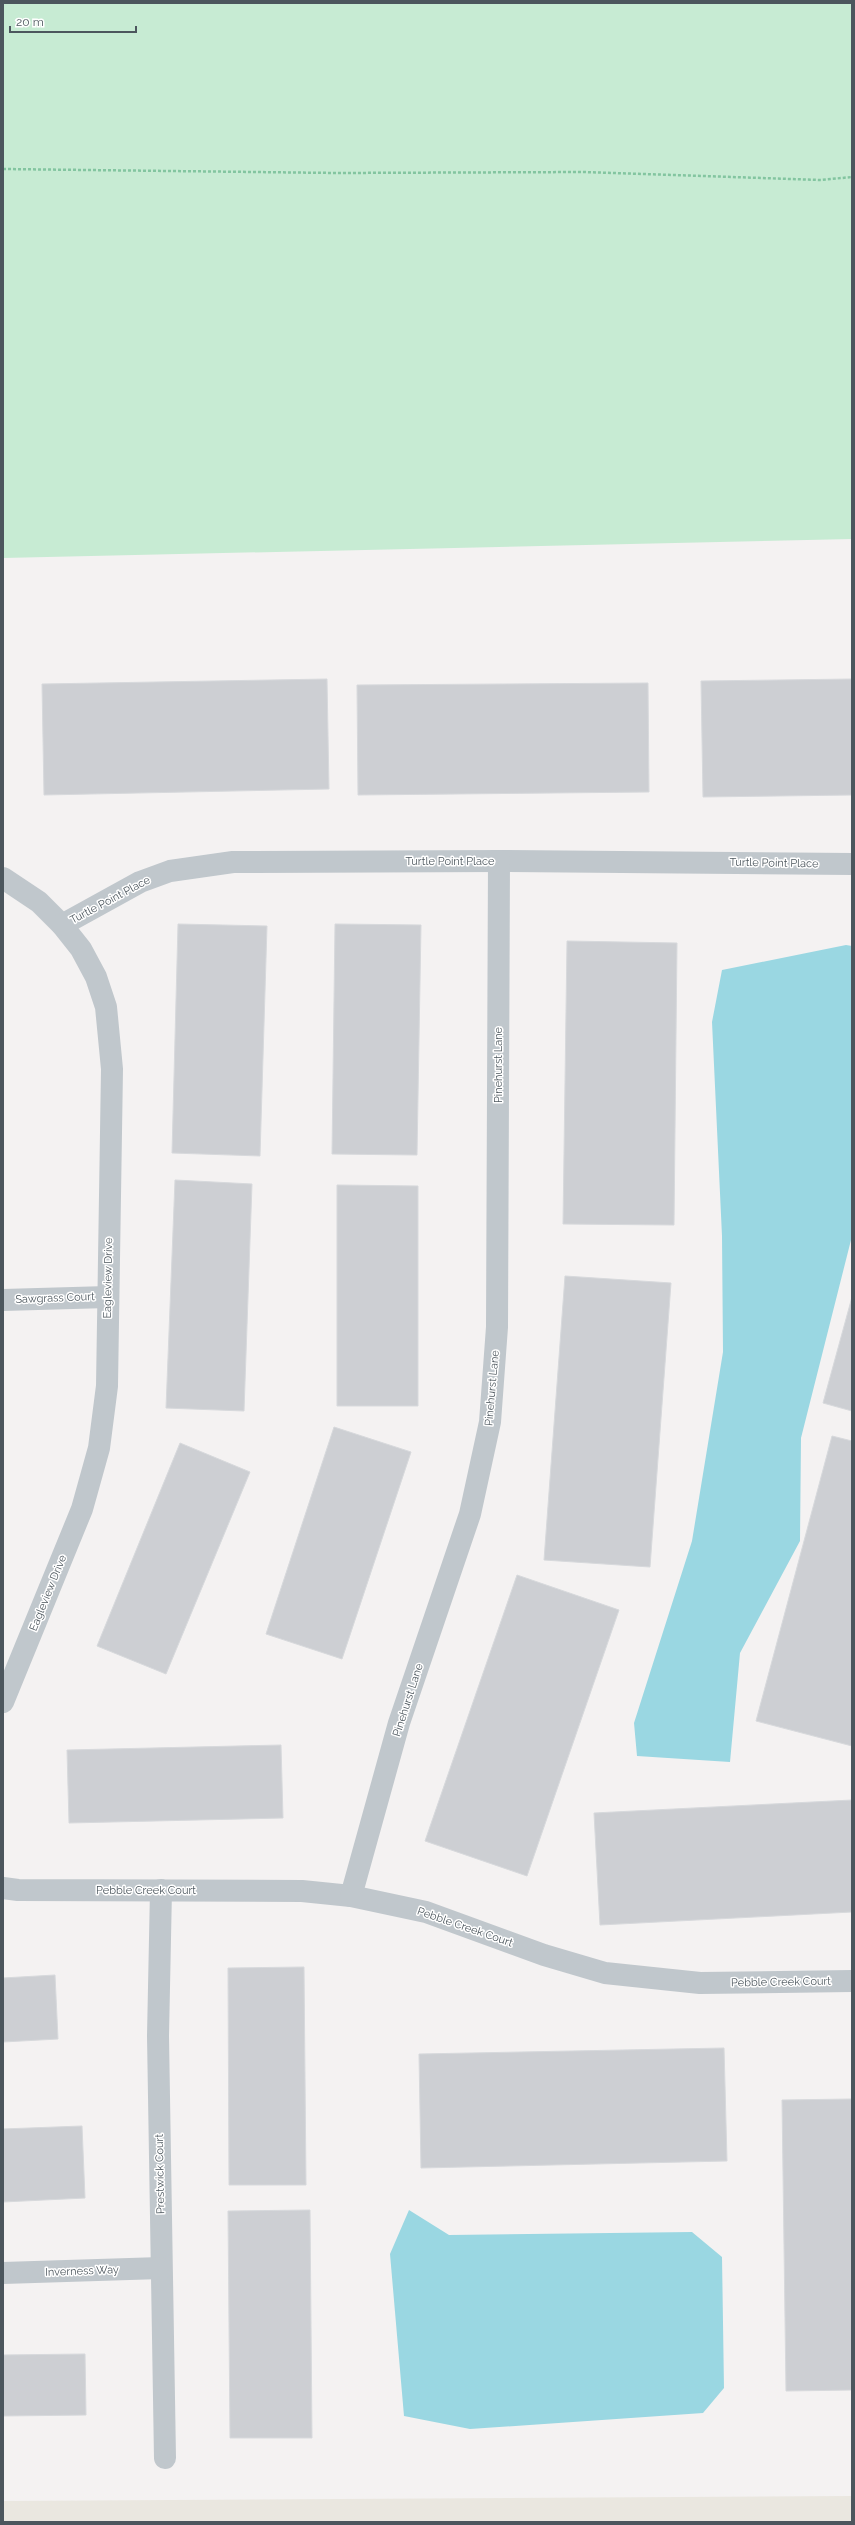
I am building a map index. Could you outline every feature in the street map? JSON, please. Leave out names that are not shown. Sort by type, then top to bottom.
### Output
[{"type":"street","name":"Turtle Point Place","points":[[62,925],[140,882],[170,871],[233,862],[499,861],[852,864]]},
{"type":"street","name":"Pinehurst Lane","points":[[351,1896],[399,1723],[470,1514],[490,1422],[497,1327],[499,861]]},
{"type":"street","name":"Eagleview Drive","points":[[3,878],[39,902],[62,925],[81,949],[96,977],[106,1007],[112,1069],[106,1386],[99,1448],[82,1509],[3,1702]]},
{"type":"street","name":"Sawgrass Court","points":[[3,1300],[108,1296]]},
{"type":"street","name":"Pebble Creek Court","points":[[3,1888],[302,1891],[351,1896],[426,1912],[544,1955],[605,1972],[700,1983],[852,1981]]},
{"type":"street","name":"Prestwick Court","points":[[161,1890],[158,2036],[161,2268],[166,2458]]},
{"type":"street","name":"Inverness Way","points":[[3,2273],[161,2268]]},
{"type":"path","points":[[3,169],[337,173],[584,172],[821,180],[852,177]]},
{"type":"shaded area","points":[[852,2496],[852,2522],[3,2522],[3,2501]]},
{"type":"green space","points":[[3,3],[852,3],[852,539],[3,558]]},
{"type":"water","points":[[846,945],[852,946],[852,1236],[801,1438],[800,1541],[740,1653],[730,1762],[637,1756],[634,1723],[692,1541],[723,1352],[722,1236],[712,1022],[722,970]]},
{"type":"water","points":[[409,2210],[449,2235],[692,2232],[722,2257],[724,2388],[703,2413],[470,2429],[404,2416],[390,2254]]},
{"type":"building","points":[[327,679],[329,789],[44,795],[42,684]]},
{"type":"building","points":[[852,679],[852,795],[703,797],[701,681]]},
{"type":"building","points":[[648,683],[649,792],[358,795],[357,685]]},
{"type":"building","points":[[178,924],[267,926],[260,1156],[172,1153]]},
{"type":"building","points":[[335,924],[421,925],[417,1155],[332,1154]]},
{"type":"building","points":[[567,941],[677,943],[674,1225],[563,1224]]},
{"type":"building","points":[[175,1180],[252,1184],[244,1411],[166,1408]]},
{"type":"building","points":[[337,1185],[418,1186],[418,1406],[337,1406]]},
{"type":"building","points":[[565,1276],[671,1283],[650,1567],[544,1560]]},
{"type":"building","points":[[852,1297],[852,1411],[823,1403]]},
{"type":"building","points":[[334,1427],[411,1452],[342,1659],[266,1634]]},
{"type":"building","points":[[832,1436],[852,1441],[852,1746],[756,1721]]},
{"type":"building","points":[[180,1443],[250,1472],[166,1674],[97,1646]]},
{"type":"building","points":[[517,1575],[619,1610],[527,1876],[425,1841]]},
{"type":"building","points":[[281,1745],[283,1818],[69,1823],[67,1750]]},
{"type":"building","points":[[852,1800],[852,1912],[600,1925],[594,1813]]},
{"type":"building","points":[[304,1967],[306,2185],[229,2185],[228,1968]]},
{"type":"building","points":[[55,1975],[58,2039],[3,2042],[3,1978]]},
{"type":"building","points":[[724,2048],[727,2161],[421,2168],[419,2054]]},
{"type":"building","points":[[852,2099],[852,2390],[786,2391],[782,2100]]},
{"type":"building","points":[[82,2126],[85,2198],[3,2202],[3,2129]]},
{"type":"building","points":[[310,2210],[312,2438],[230,2438],[228,2211]]},
{"type":"building","points":[[85,2354],[86,2415],[3,2416],[3,2355]]}]
